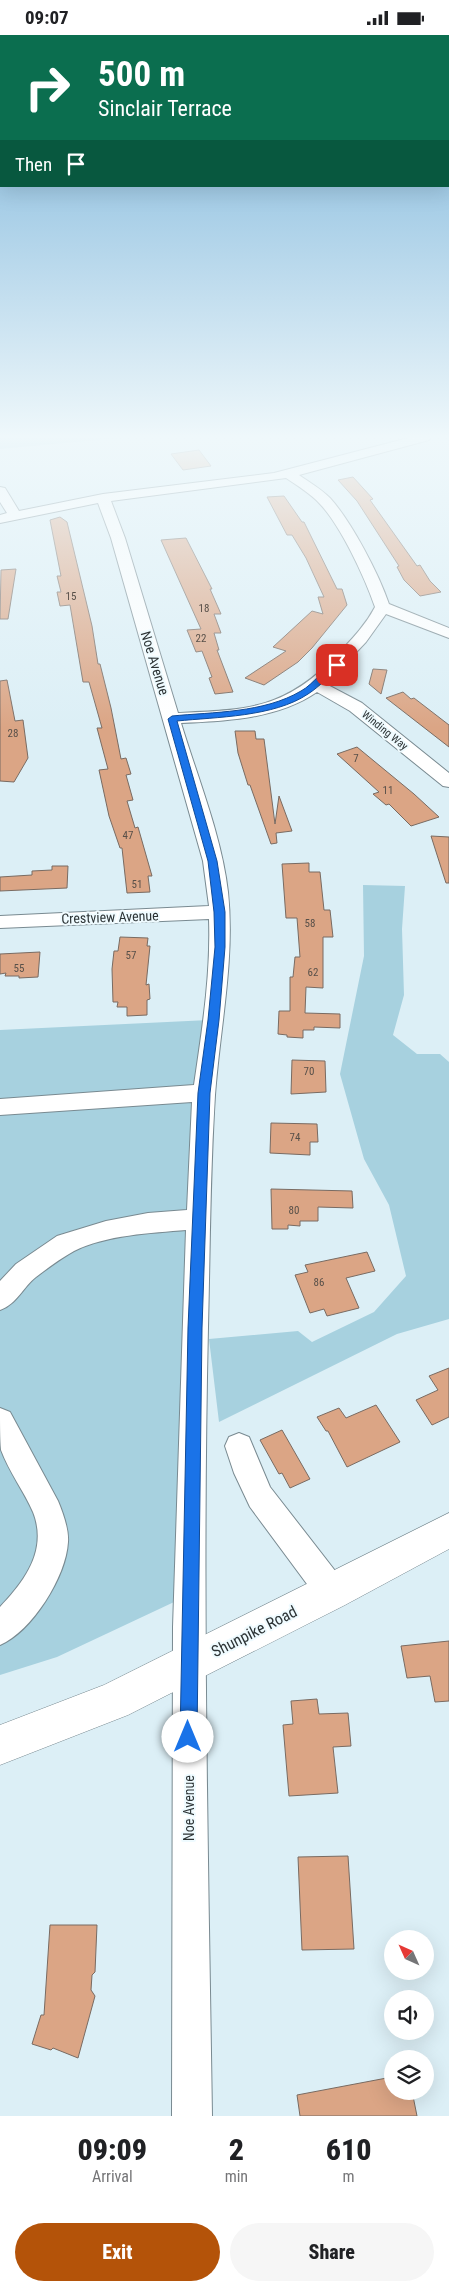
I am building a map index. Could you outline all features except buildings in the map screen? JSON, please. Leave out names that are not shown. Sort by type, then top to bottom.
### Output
[{"type":"main road","name":"Shunpike Road","points":[[0,1745],[114,1701],[449,1531]]},
{"type":"street","name":"Noe Avenue","points":[[115,534],[172,719],[213,861],[220,912],[220,947],[214,1020],[204,1093],[195,1328],[189,1664],[192,2116]]},
{"type":"street","points":[[172,719],[212,716],[262,708],[292,699],[316,685],[374,624],[382,607],[377,591],[345,534]]},
{"type":"street","points":[[382,607],[449,633]]},
{"type":"street","name":"Winding Way","points":[[316,685],[356,707],[449,782]]},
{"type":"street","name":"Crestview Avenue","points":[[0,922],[220,912]]},
{"type":"street","points":[[0,1107],[204,1093]]},
{"type":"street","points":[[0,1299],[25,1271],[66,1243],[131,1226],[200,1219]]},
{"type":"street","points":[[0,1421],[48,1511],[53,1542],[46,1568],[32,1596],[0,1629]]},
{"type":"street","points":[[239,1447],[248,1473],[260,1497],[332,1592]]},
{"type":"shaded area","points":[[363,885],[405,886],[402,929],[404,995],[393,1035],[417,1054],[440,1054],[449,1062],[449,1319],[397,1334],[219,1422],[209,1339],[298,1331],[312,1342],[374,1312],[406,1276],[389,1205],[364,1159],[340,1074],[364,956]]},
{"type":"shaded area","points":[[209,1020],[189,1595],[57,1657],[0,1675],[0,1030]]},
{"type":"route","points":[[188,1737],[195,1328],[199,1273],[204,1093],[214,1020],[220,947],[220,912],[213,861],[172,719],[237,713],[278,704],[304,693],[316,685],[337,665]]}]
